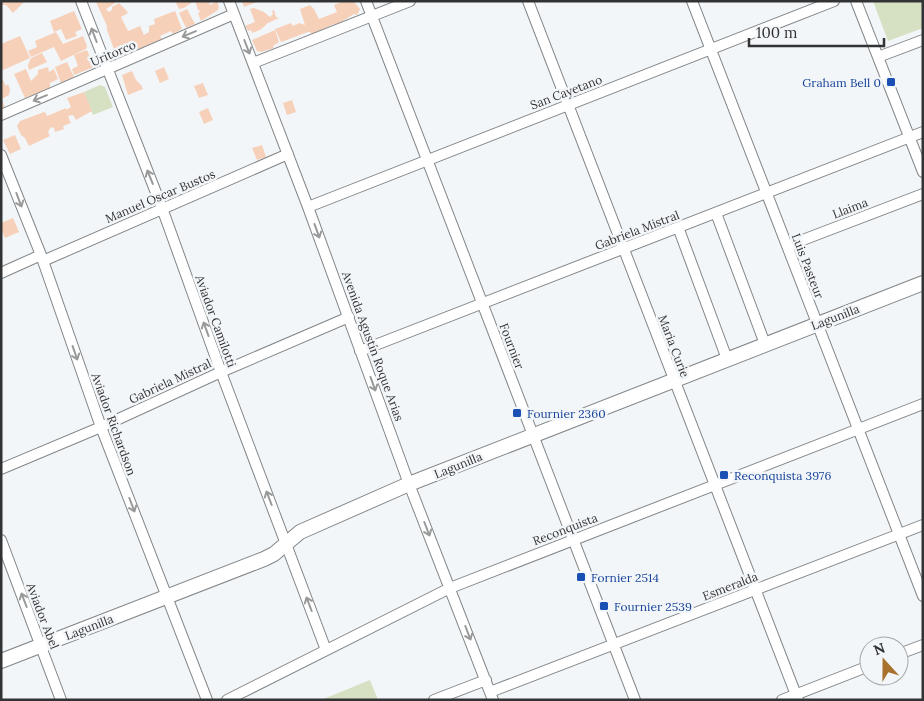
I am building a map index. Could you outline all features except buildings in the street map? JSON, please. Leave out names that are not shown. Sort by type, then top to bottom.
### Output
[{"type":"main road","name":"Lagunilla","points":[[1,662],[264,559],[274,554],[300,532],[410,484],[923,283]]},
{"type":"street","name":"Aviador Camilotti","points":[[81,1],[162,208],[221,372],[326,650]]},
{"type":"street","name":"Avenida Agustín Roque Arias","points":[[229,1],[308,207],[410,484],[492,696]]},
{"type":"street","name":"Fournier","points":[[366,1],[635,700]]},
{"type":"street","points":[[253,63],[410,1]]},
{"type":"street","name":"Maria Curie","points":[[528,1],[797,697]]},
{"type":"street","name":"Luis Pasteur","points":[[692,1],[923,596]]},
{"type":"street","name":"San Cayetano","points":[[308,207],[834,1]]},
{"type":"street","points":[[856,1],[923,172]]},
{"type":"street","name":"Uritorco","points":[[1,115],[234,14]]},
{"type":"street","points":[[878,57],[923,40]]},
{"type":"street","name":"Gabriela Mistral","points":[[360,351],[923,132]]},
{"type":"street","name":"Manuel Oscar Bustos","points":[[1,273],[42,258],[288,154]]},
{"type":"street","name":"Aviador Richardson","points":[[1,155],[42,258],[101,427],[207,700]]},
{"type":"street","name":"Llaima","points":[[787,246],[923,194]]},
{"type":"street","points":[[716,213],[765,344]]},
{"type":"street","points":[[678,227],[727,359]]},
{"type":"street","name":"Gabriela Mistral","points":[[1,469],[349,318]]},
{"type":"street","name":"Reconquista","points":[[227,700],[450,588],[923,404]]},
{"type":"street","name":"Esmeralda","points":[[492,696],[614,644],[923,525]]},
{"type":"street","name":"Aviador Abel","points":[[1,540],[61,700]]},
{"type":"street","points":[[909,650],[923,645]]},
{"type":"street","points":[[782,700],[797,697],[859,670]]},
{"type":"street","points":[[434,700],[486,680]]},
{"type":"green space","points":[[873,1],[923,1],[923,28],[888,41]]},
{"type":"green space","points":[[100,85],[105,87],[113,107],[93,115],[84,92]]},
{"type":"green space","points":[[370,680],[378,700],[321,700]]},
{"type":"place","name":"Graham Bell 0","points":[[891,82]]},
{"type":"place","name":"Fournier 2360","points":[[517,413]]},
{"type":"place","name":"Reconquista 3976","points":[[724,475]]},
{"type":"place","name":"Fornier 2514","points":[[581,577]]},
{"type":"place","name":"Fournier 2539","points":[[604,606]]}]
